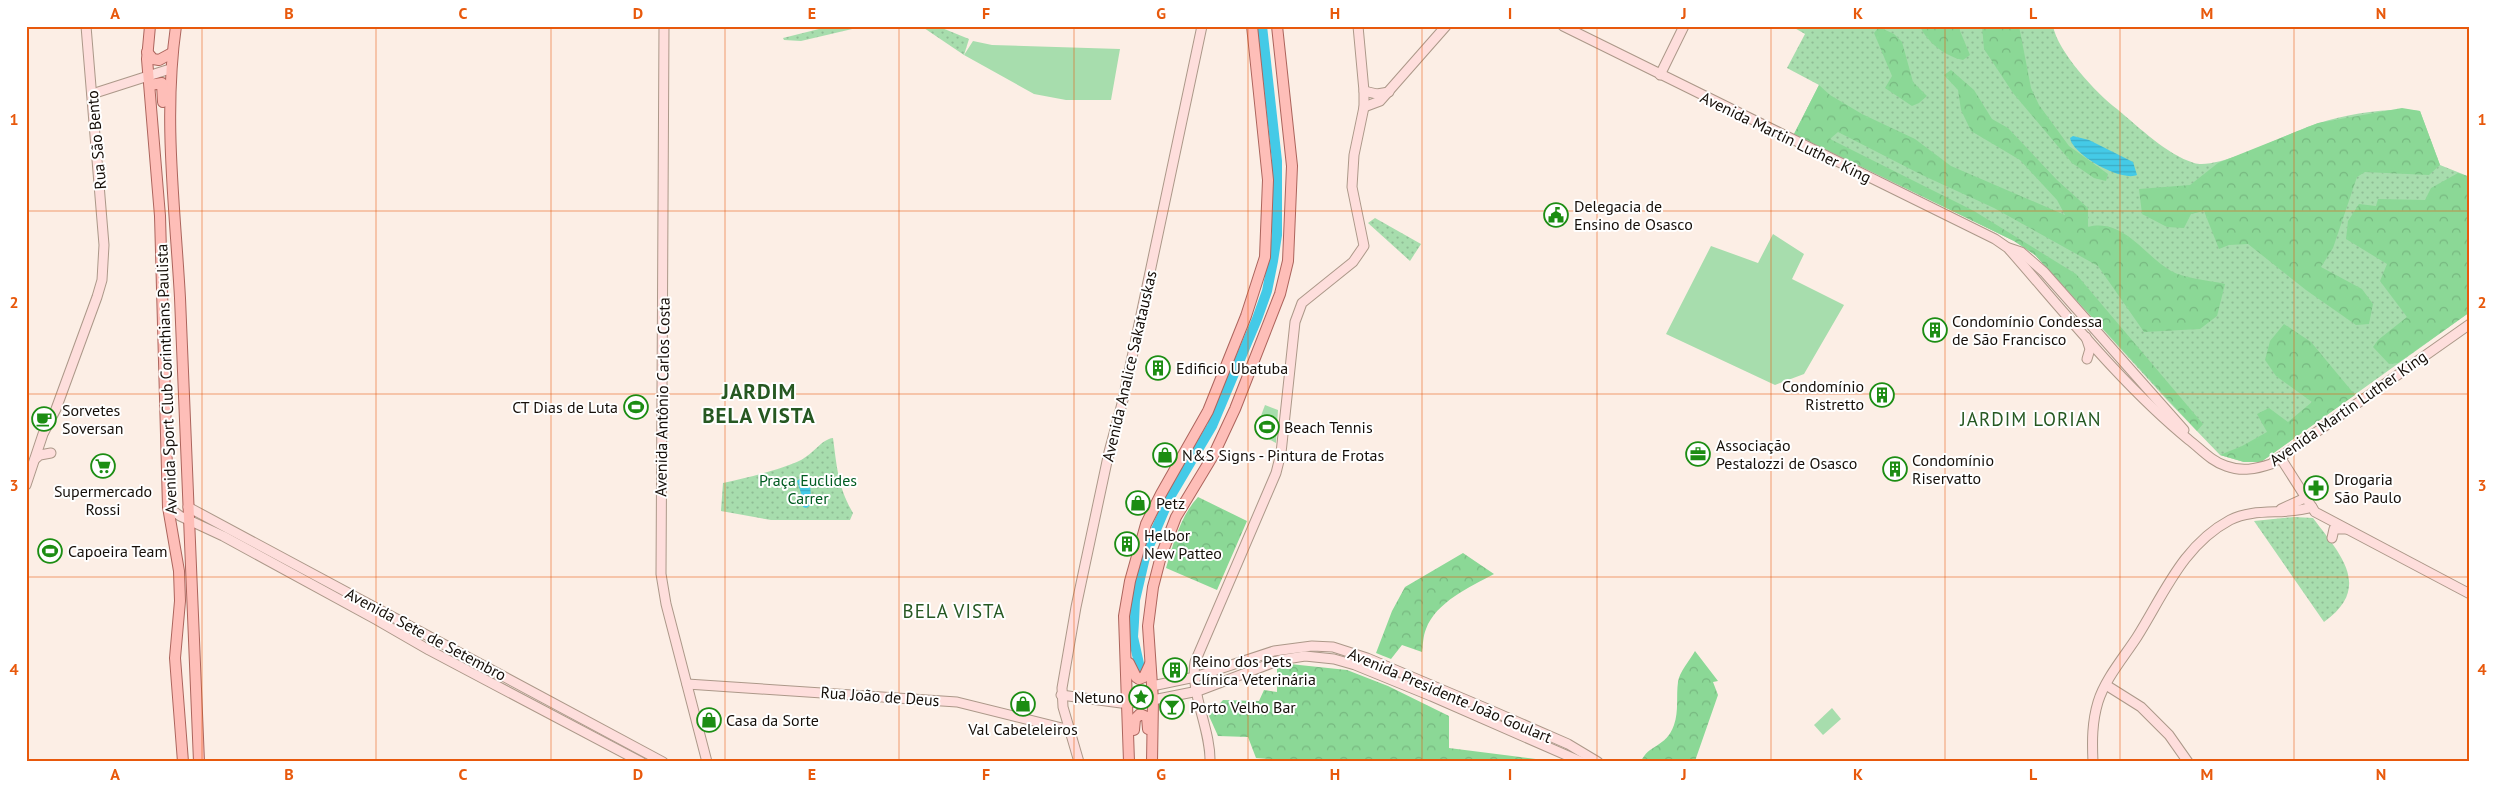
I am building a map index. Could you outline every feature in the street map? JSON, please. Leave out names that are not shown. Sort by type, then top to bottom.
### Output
[{"type":"main road","name":"Rua São Bento","points":[[26,485],[43,434],[53,417],[97,297],[105,253],[86,26]]},
{"type":"main road","name":"Avenida Sport Club Corinthians Paulista","points":[[150,26],[146,52],[160,216],[168,503],[179,571],[180,601],[175,658],[183,762]]},
{"type":"main road","points":[[176,26],[170,69],[170,154],[180,295],[199,762]]},
{"type":"main road","name":"Avenida Antônio Carlos Costa","points":[[664,26],[661,566],[666,604],[708,762]]},
{"type":"main road","name":"Avenida Analice Sakatauskas","points":[[1079,762],[1062,706],[1061,695],[1076,607],[1109,452],[1123,400],[1202,26]]},
{"type":"main road","points":[[1129,761],[1131,703],[1124,616],[1127,595],[1146,524],[1208,411],[1245,320],[1263,268],[1268,221],[1268,180],[1252,26]]},
{"type":"main road","points":[[1150,762],[1150,700],[1152,686],[1148,626],[1150,604],[1167,536],[1214,454],[1236,409],[1280,294],[1288,261],[1292,166],[1277,26]]},
{"type":"main road","points":[[1210,762],[1209,746],[1195,677],[1196,658],[1276,473],[1281,453],[1292,337],[1297,315],[1302,303],[1353,262],[1364,246],[1352,187],[1354,155],[1364,108],[1358,26]]},
{"type":"main road","points":[[1364,108],[1380,101],[1446,26]]},
{"type":"main road","name":"Avenida Martin Luther King","points":[[1563,26],[1995,239],[2008,248],[2085,334],[2106,347]]},
{"type":"main road","points":[[1660,75],[1684,26]]},
{"type":"main road","points":[[146,52],[153,59],[159,60],[172,53]]},
{"type":"main road","points":[[92,94],[149,80],[170,69]]},
{"type":"main road","points":[[149,80],[163,84],[165,144],[170,154]]},
{"type":"main road","points":[[1364,91],[1376,94],[1389,92]]},
{"type":"main road","name":"Avenida Martin Luther King","points":[[2008,248],[2021,252],[2040,268],[2106,347],[2197,446]]},
{"type":"main road","points":[[2035,278],[2032,269],[2040,268]]},
{"type":"main road","name":"Avenida Martin Luther King","points":[[2106,347],[2106,358],[2142,399],[2211,459],[2242,470],[2256,469],[2280,458],[2470,324]]},
{"type":"main road","points":[[2085,334],[2089,345],[2087,359]]},
{"type":"main road","points":[[35,459],[40,455],[51,453]]},
{"type":"main road","points":[[2280,458],[2314,510],[2346,529],[2470,594]]},
{"type":"main road","points":[[2093,762],[2092,736],[2098,700],[2141,631],[2156,601],[2190,551],[2214,529],[2233,519],[2275,511],[2305,498]]},
{"type":"main road","points":[[168,503],[176,508],[188,504]]},
{"type":"main road","name":"Avenida Sete de Setembro","points":[[168,503],[189,520],[246,548],[429,650],[641,762]]},
{"type":"main road","name":"Avenida Sete de Setembro","points":[[188,504],[663,762]]},
{"type":"main road","points":[[2275,511],[2314,510]]},
{"type":"main road","points":[[2332,538],[2334,529],[2341,527],[2346,529]]},
{"type":"main road","points":[[171,529],[184,528],[190,535]]},
{"type":"main road","name":"Avenida Presidente João Goulart","points":[[1152,686],[1195,677],[1259,656],[1292,648],[1312,646],[1345,650],[1568,744],[1598,762]]},
{"type":"main road","name":"Avenida Presidente João Goulart","points":[[1061,695],[1131,703],[1198,691],[1274,662],[1298,656],[1334,659],[1355,665],[1431,696],[1582,762]]},
{"type":"main road","points":[[1127,658],[1134,673],[1139,678],[1146,674],[1150,658]]},
{"type":"main road","points":[[1208,672],[1209,680],[1216,684]]},
{"type":"main road","name":"Rua João de Deus","points":[[687,684],[957,702],[1070,730]]},
{"type":"main road","points":[[2106,685],[2141,707],[2169,736],[2188,762]]},
{"type":"main road","points":[[1047,723],[1060,718],[1062,706]]},
{"type":"main road","points":[[1129,761],[1134,752],[1134,719],[1140,714],[1145,715],[1148,722],[1150,762]]},
{"type":"main road","points":[[593,737],[594,731],[600,728]]},
{"type":"green space","points":[[831,26],[865,26],[801,41],[784,40],[783,38]]},
{"type":"green space","points":[[921,26],[937,26],[969,39],[964,55]]},
{"type":"green space","points":[[1791,26],[2053,26],[2062,48],[2089,83],[2108,102],[2163,147],[2194,163],[2205,164],[2237,156],[2307,127],[2343,117],[2370,112],[2420,111],[2440,165],[2470,177],[2470,312],[2261,462],[2244,462],[2220,455],[2167,400],[2035,255],[2014,241],[1794,134],[1819,85],[1787,68],[1805,34]]},
{"type":"green space","points":[[1920,26],[1958,26],[1970,55],[1963,60],[1944,52],[1927,38]]},
{"type":"green space","points":[[1982,26],[2019,26],[2031,88],[2039,105],[2069,146],[2108,174],[2106,181],[2094,178],[2072,163],[2013,93],[1984,49]]},
{"type":"green space","points":[[1879,27],[1894,34],[1902,42],[1913,82],[1927,96],[1919,103],[1912,106],[1885,88],[1892,76],[1874,33]]},
{"type":"green space","points":[[973,41],[992,45],[1120,49],[1111,100],[1066,100],[1034,94],[964,55]]},
{"type":"green space","points":[[1951,70],[1974,90],[1992,119],[2008,128],[2057,180],[2088,208],[2088,227],[2101,226],[2123,233],[2161,264],[2177,274],[2225,284],[2217,316],[2200,329],[2144,332],[2098,266],[1994,208],[1922,175],[1838,132],[1830,139],[1974,211],[2076,274],[2203,424],[2197,431],[2035,255],[2014,241],[1794,134],[1819,85],[1830,95],[1862,114],[1915,139],[1951,166],[2065,215],[2057,200],[2020,160],[1971,131],[1961,110],[1958,90],[1944,75]]},
{"type":"green space","points":[[2402,108],[2420,111],[2440,165],[2429,175],[2365,172],[2357,177],[2333,248],[2321,267],[2362,289],[2373,304],[2369,324],[2356,325],[2306,290],[2248,244],[2229,245],[2219,249],[2204,211],[2191,214],[2184,228],[2167,227],[2142,214],[2139,189],[2190,185],[2218,163],[2318,123]]},
{"type":"green space","points":[[2458,173],[2470,177],[2470,312],[2398,363],[2389,364],[2373,347],[2378,340],[2407,317],[2380,281],[2387,264],[2346,239],[2348,221],[2359,204],[2376,206],[2378,199],[2425,200],[2431,188]]},
{"type":"green space","points":[[1375,218],[1421,244],[1410,261],[1368,223]]},
{"type":"green space","points":[[1773,234],[1804,254],[1792,279],[1844,305],[1804,374],[1775,385],[1666,334],[1711,246],[1758,263]]},
{"type":"green space","points":[[2284,324],[2311,342],[2355,395],[2261,462],[2244,462],[2220,455],[2242,446],[2267,432],[2257,414],[2269,408],[2288,422],[2312,402],[2276,376],[2265,360],[2270,341]]},
{"type":"green space","name":"Beach Tennis","points":[[1265,405],[1278,410],[1276,443],[1255,432]]},
{"type":"green space","name":"Praça Euclides Carrer","points":[[833,438],[841,486],[853,513],[850,520],[771,520],[721,511],[723,483],[793,464],[825,441]]},
{"type":"green space","points":[[1198,497],[1247,521],[1217,590],[1166,568],[1182,521]]},
{"type":"green space","points":[[2294,517],[2313,518],[2341,557],[2347,570],[2349,583],[2347,596],[2339,609],[2324,622],[2254,521]]},
{"type":"green space","points":[[1463,553],[1494,574],[1455,596],[1437,611],[1426,629],[1422,652],[1402,645],[1391,659],[1376,653],[1392,611],[1405,587]]},
{"type":"green space","points":[[1695,651],[1718,681],[1713,682],[1718,695],[1695,761],[1641,762],[1648,752],[1662,742],[1671,732],[1676,714],[1679,678]]},
{"type":"green space","points":[[1290,664],[1347,670],[1388,686],[1449,716],[1449,748],[1559,762],[1304,762],[1256,758],[1248,737],[1218,736],[1209,716],[1223,700],[1259,701],[1264,690],[1277,692],[1277,668]]},
{"type":"green space","points":[[1832,708],[1841,719],[1823,735],[1814,725]]},
{"type":"water","points":[[2073,136],[2089,140],[2133,162],[2137,175],[2120,175],[2099,166],[2079,152],[2070,138]]},
{"type":"water","points":[[802,477],[810,479],[811,505],[806,508],[803,507],[797,481]]},
{"type":"waterway","points":[[1140,668],[1133,637],[1135,600],[1146,553],[1170,497],[1212,426],[1257,319],[1267,291],[1273,261],[1277,235],[1277,161],[1262,26]]},
{"type":"place","name":"Delegacia de Ensino de Osasco","points":[[1556,215]]},
{"type":"place","name":"Condomínio Condessa de São Francisco","points":[[1935,330]]},
{"type":"place","name":"Edificio Ubatuba","points":[[1158,368]]},
{"type":"place","name":"Condomínio Ristretto","points":[[1882,395]]},
{"type":"place","name":"CT Dias de Luta","points":[[636,407]]},
{"type":"place","name":"Sorvetes Soversan","points":[[44,419]]},
{"type":"place","name":"Beach Tennis","points":[[1267,427]]},
{"type":"place","name":"Associação Pestalozzi de Osasco","points":[[1698,454]]},
{"type":"place","name":"N&S Signs - Pintura de Frotas","points":[[1165,455]]},
{"type":"place","name":"Supermercado Rossi","points":[[103,466]]},
{"type":"place","name":"Condomínio Riservatto","points":[[1895,469]]},
{"type":"place","name":"Drogaria São Paulo","points":[[2316,488]]},
{"type":"place","name":"Petz","points":[[1138,503]]},
{"type":"place","name":"Helbor New Patteo","points":[[1127,544]]},
{"type":"place","name":"Capoeira Team","points":[[50,551]]},
{"type":"place","name":"Reino dos Pets Clínica Veterinária","points":[[1175,670]]},
{"type":"place","name":"Netuno","points":[[1141,697]]},
{"type":"place","name":"Val Cabeleleiros","points":[[1023,704]]},
{"type":"place","name":"Porto Velho Bar","points":[[1172,707]]},
{"type":"place","name":"Casa da Sorte","points":[[709,720]]},
{"type":"district","name":"JARDIM BELA VISTA","points":[[759,404]]},
{"type":"district","name":"JARDIM LORIAN","points":[[2031,419]]},
{"type":"district","name":"BELA VISTA","points":[[954,611]]}]
